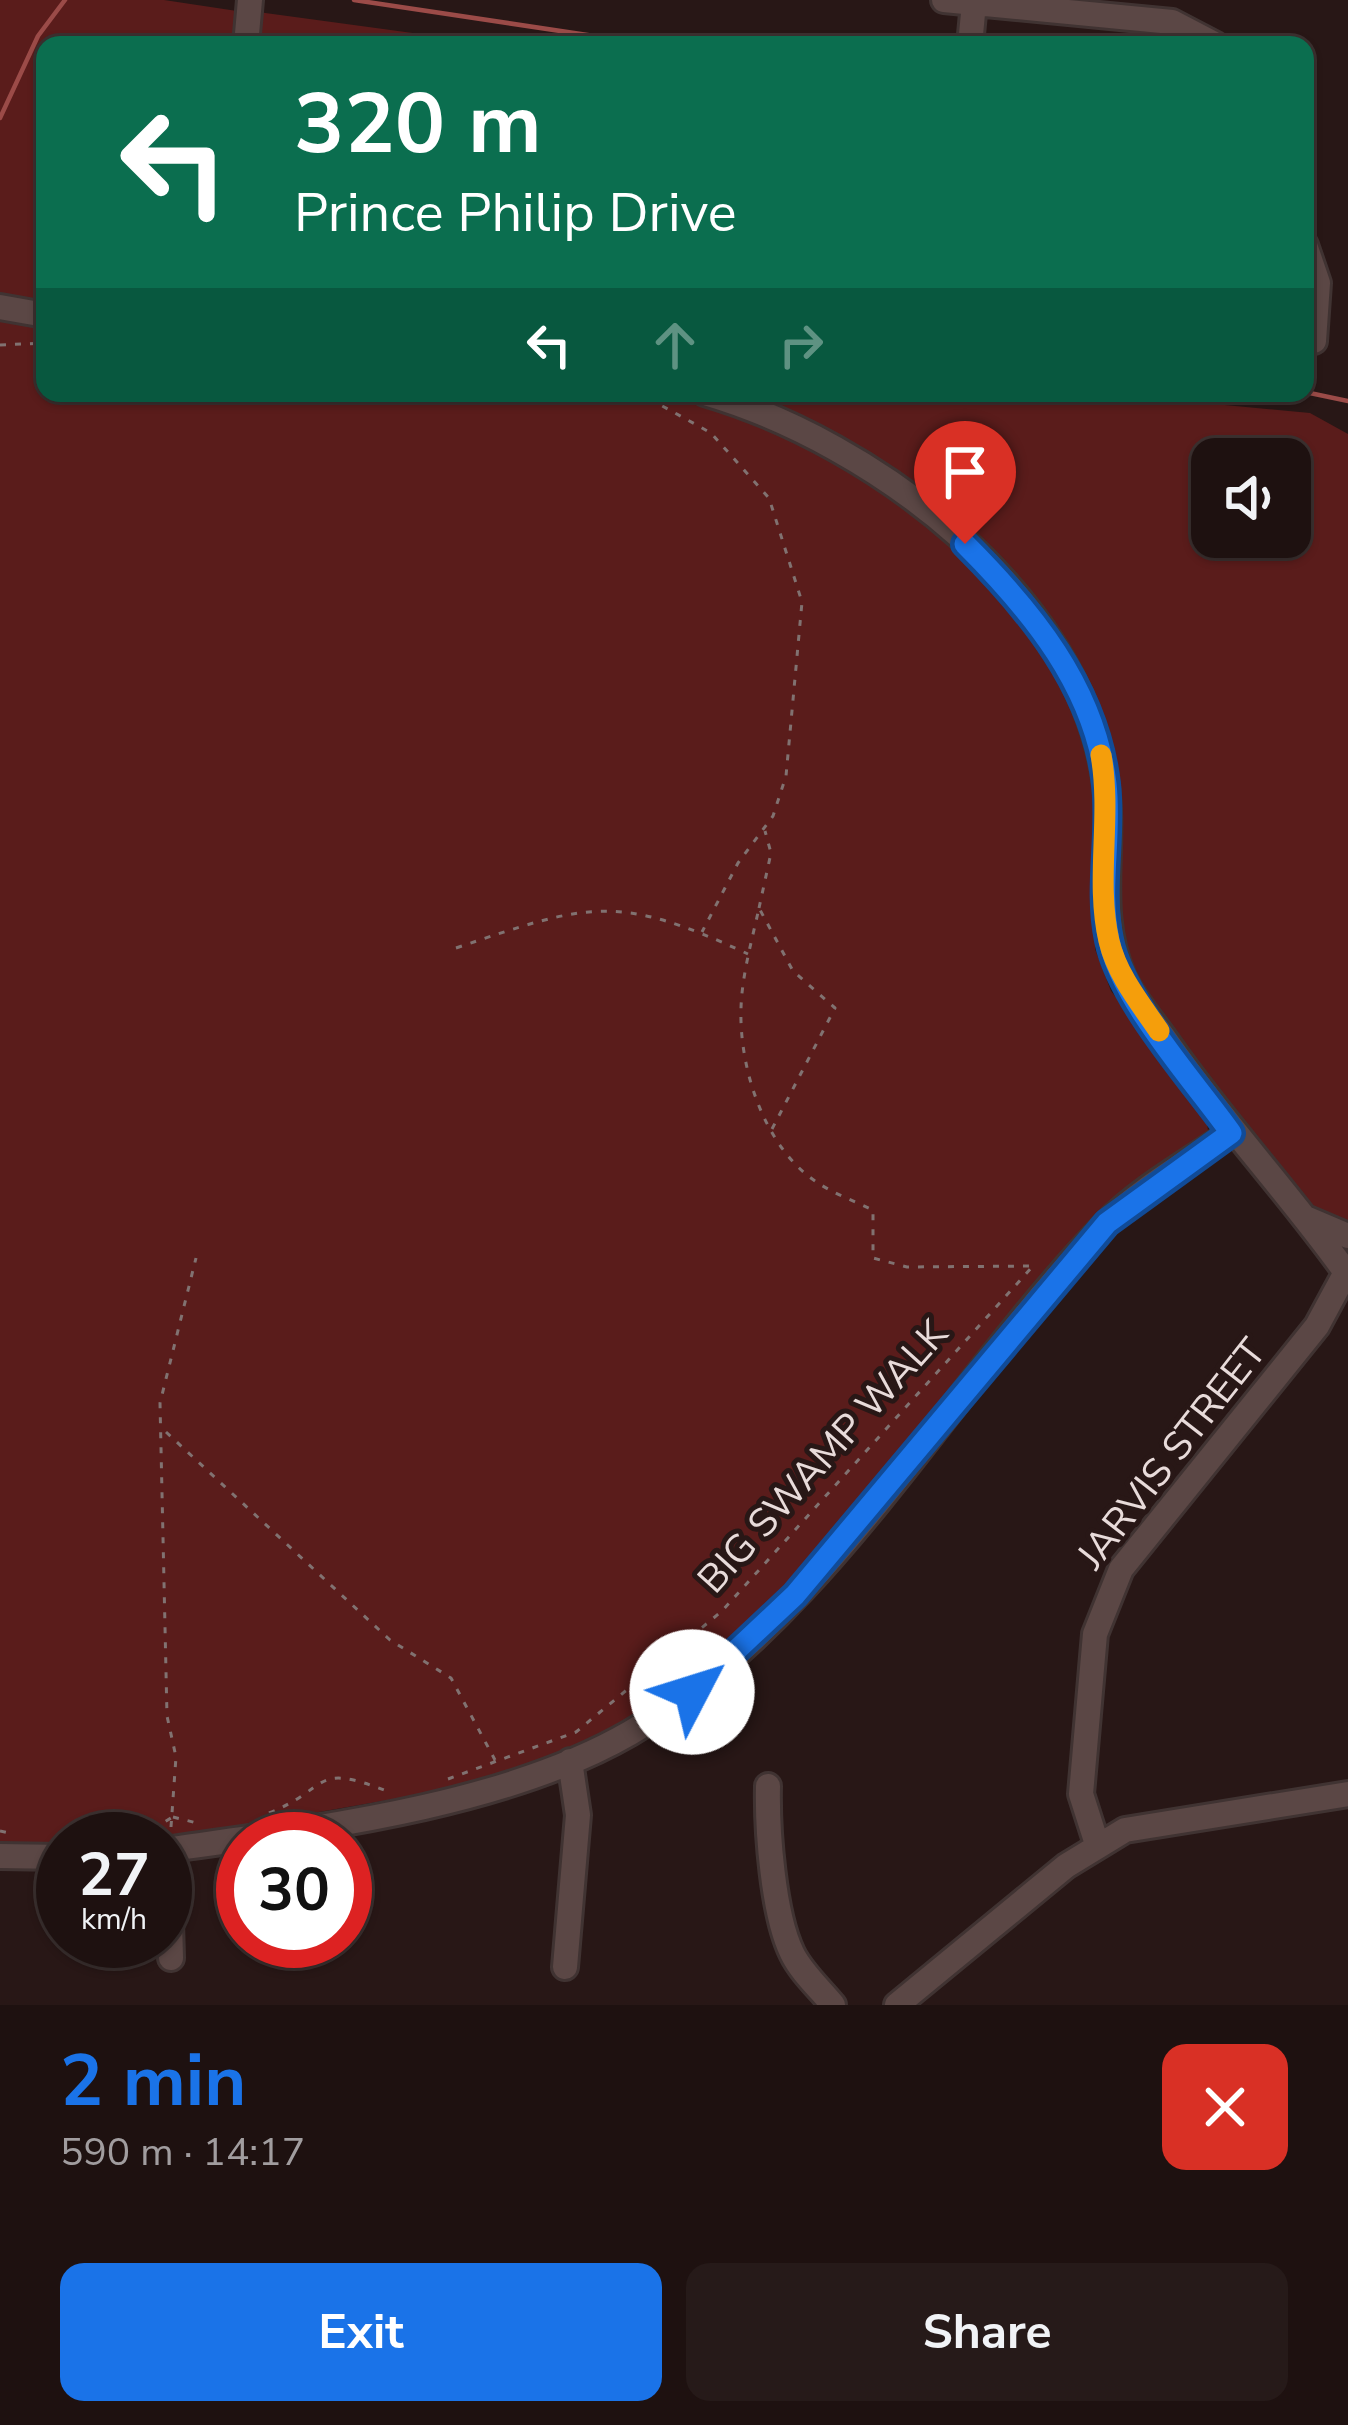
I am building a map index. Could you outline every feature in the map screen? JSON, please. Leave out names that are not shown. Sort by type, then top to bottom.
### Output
[{"type":"street","points":[[247,36],[250,0]]},
{"type":"street","points":[[944,0],[1172,22],[1199,36]]},
{"type":"street","points":[[971,36],[974,3]]},
{"type":"street","points":[[1314,271],[1318,283],[1314,340]]},
{"type":"street","points":[[0,307],[36,314]]},
{"type":"street","points":[[731,402],[771,416],[888,481],[957,536],[1052,645],[1089,715],[1106,784],[1109,943],[1126,983],[1231,1133],[1346,1268]]},
{"type":"street","points":[[192,1846],[501,1788],[570,1762],[644,1724],[741,1651],[795,1595],[1107,1223],[1231,1133]]},
{"type":"street","points":[[1306,1218],[1348,1236]]},
{"type":"street","name":"JARVIS STREET","points":[[1097,1844],[1081,1794],[1094,1634],[1105,1600],[1121,1569],[1318,1327],[1346,1268]]},
{"type":"street","name":"JARVIS STREET","points":[[1318,1327],[1348,1305]]},
{"type":"street","points":[[565,1967],[578,1815],[570,1762]]},
{"type":"street","points":[[768,1786],[767,1820],[786,1936],[793,1956],[833,2005]]},
{"type":"street","points":[[898,2005],[1097,1844],[1125,1830],[1348,1794]]},
{"type":"street","points":[[0,1856],[36,1857]]},
{"type":"path","points":[[0,345],[36,343]]},
{"type":"path","points":[[652,402],[710,433],[769,498],[802,602],[786,776],[764,829],[738,863],[702,932]]},
{"type":"path","name":"BIG SWAMP WALK","points":[[496,1762],[576,1732],[722,1611],[1034,1266],[907,1267],[873,1258],[873,1210],[813,1180],[772,1130],[747,1076],[741,1008],[770,853],[764,829]]},
{"type":"path","points":[[759,908],[793,971],[835,1008],[772,1130]]},
{"type":"path","points":[[456,947],[567,910],[641,911],[750,955]]},
{"type":"path","points":[[173,1812],[176,1757],[167,1716],[160,1403],[196,1258]]},
{"type":"path","points":[[164,1431],[390,1640],[451,1678],[496,1762],[437,1783]]},
{"type":"path","points":[[270,1812],[325,1777],[347,1776],[399,1796]]},
{"type":"path","points":[[192,1820],[214,1824]]},
{"type":"shaded area","points":[[0,0],[164,0],[237,11],[236,36],[36,36],[36,305],[0,298]]},
{"type":"shaded area","points":[[258,12],[435,36],[256,36]]},
{"type":"shaded area","points":[[0,319],[36,325],[36,402],[690,402],[734,412],[829,455],[935,529],[1035,633],[1075,708],[1095,784],[1095,949],[1111,991],[1205,1111],[1208,1130],[1199,1146],[1035,1290],[857,1507],[726,1653],[627,1723],[534,1766],[469,1786],[319,1812],[216,1812],[216,1830],[192,1834],[192,1812],[36,1812],[36,1848],[0,1848]]},
{"type":"shaded area","points":[[755,402],[1194,402],[1310,413],[1348,434],[1348,1223],[1335,1222],[1304,1200],[1240,1125],[1131,973],[1118,930],[1117,784],[1092,697],[960,526],[901,473],[787,413]]},
{"type":"waterway","points":[[38,36],[65,0]]},
{"type":"waterway","points":[[354,0],[594,36]]},
{"type":"waterway","points":[[0,118],[36,40]]},
{"type":"waterway","points":[[1314,394],[1348,401]]},
{"type":"slow traffic","points":[[1101,755],[1106,784],[1104,891],[1109,943],[1126,983],[1159,1031]]},
{"type":"route","points":[[692,1692],[741,1651],[795,1595],[1107,1223],[1231,1133],[1126,983],[1109,943],[1104,891],[1106,784],[1089,715],[1052,645],[1024,606],[965,544]]}]
